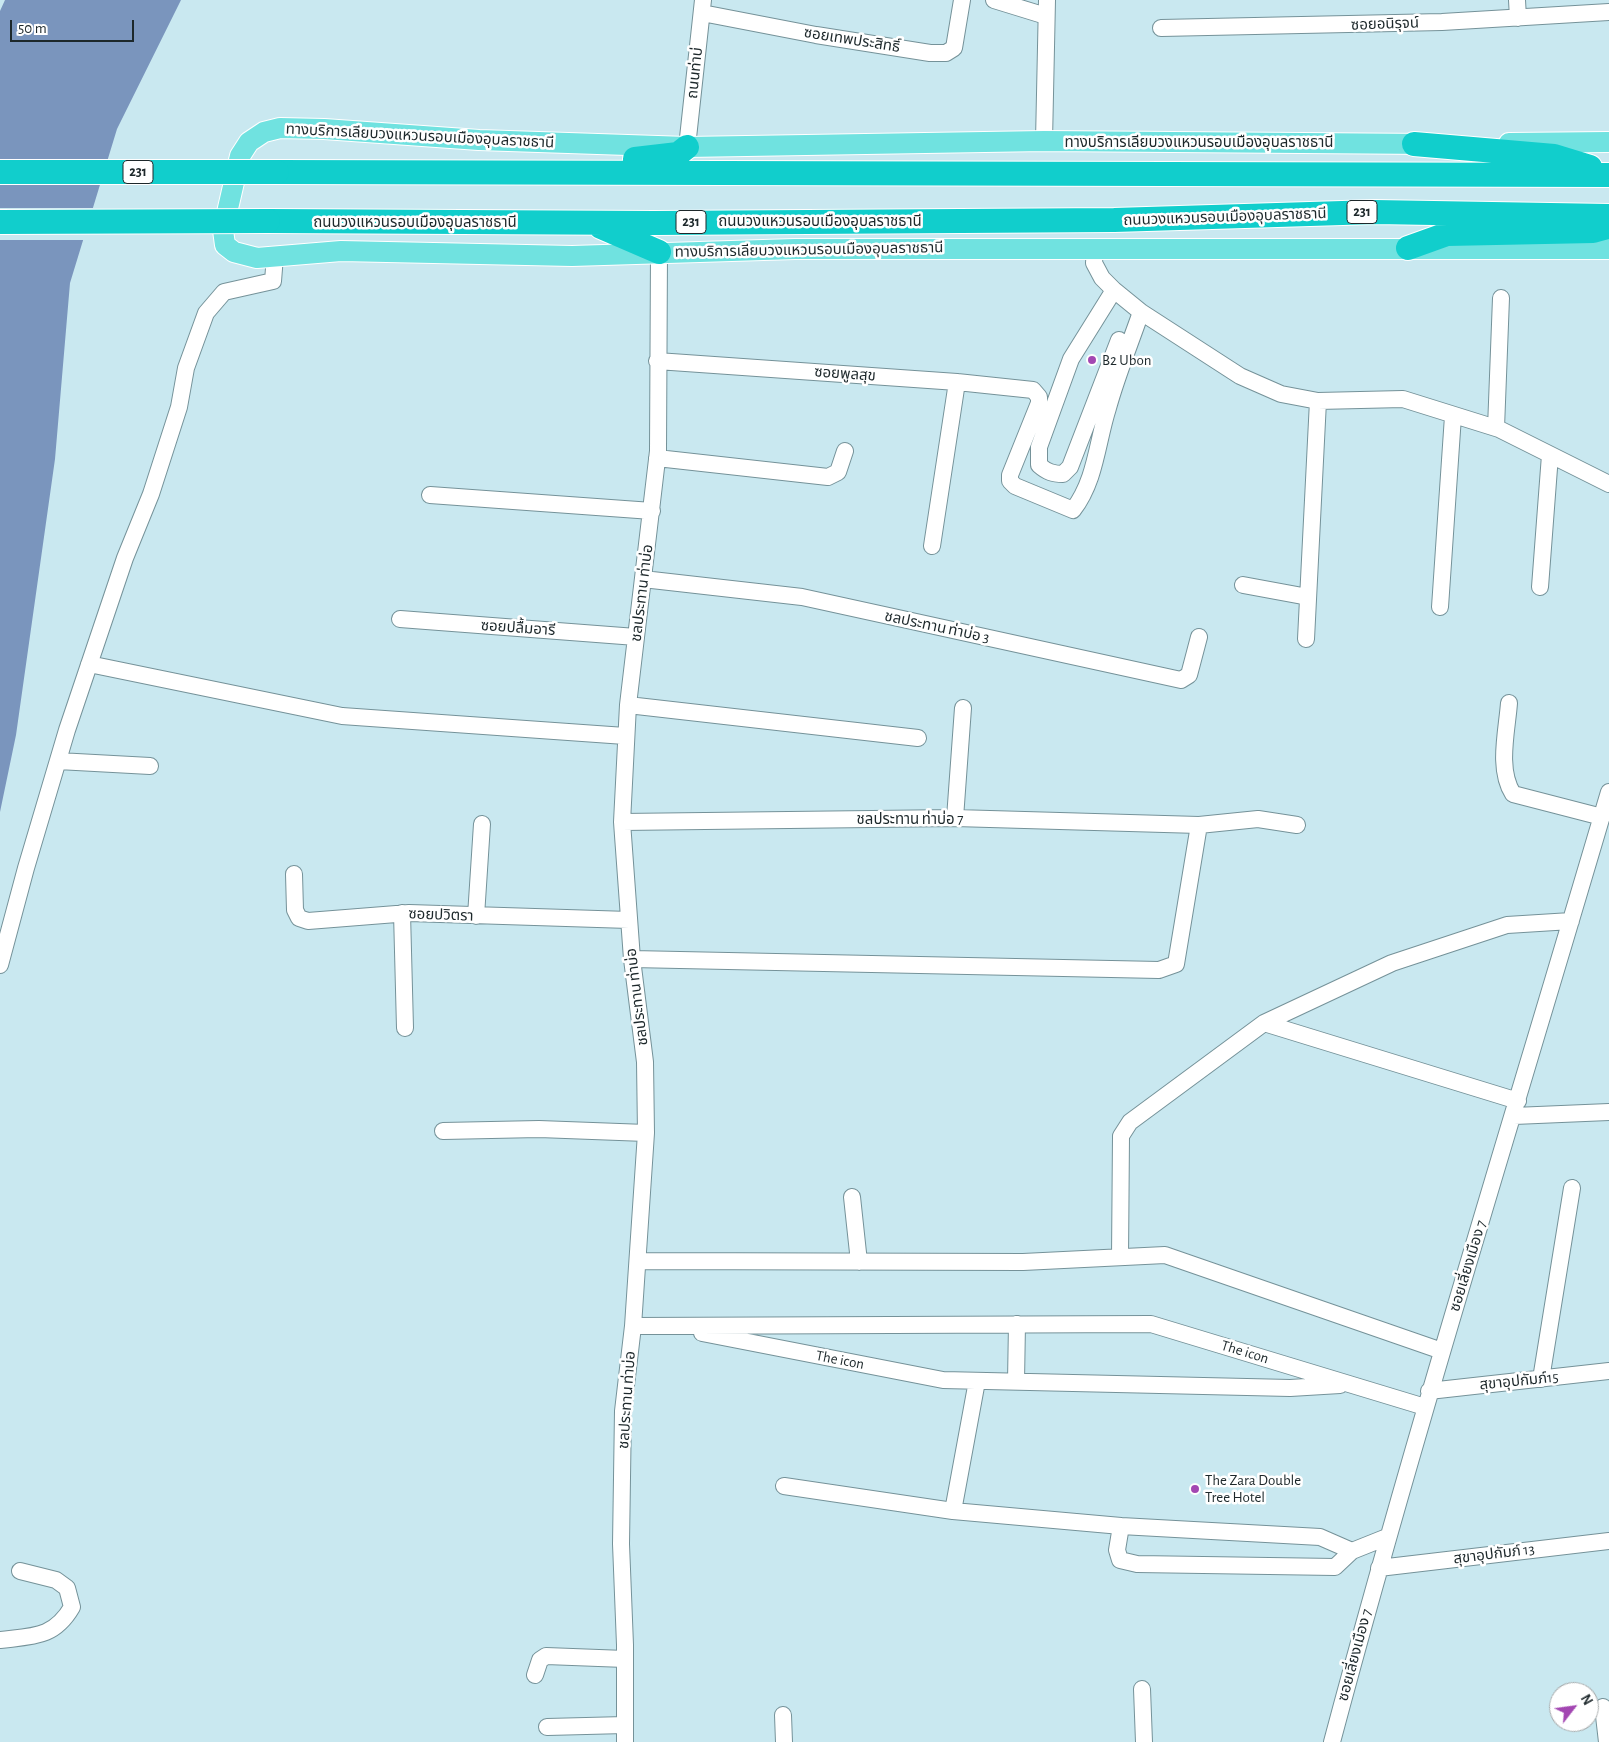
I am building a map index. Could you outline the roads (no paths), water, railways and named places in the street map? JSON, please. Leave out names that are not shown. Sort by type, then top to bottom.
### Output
[{"type":"highway","name":"231","points":[[1414,144],[1554,156],[1609,174]]},
{"type":"highway","points":[[593,172],[622,161],[678,154],[687,147]]},
{"type":"highway","name":"231","points":[[0,172],[1609,174]]},
{"type":"highway","name":"ถนนวงแหวนรอบเมืองอุบลราชธานี","points":[[0,222],[1114,220],[1374,212],[1609,216]]},
{"type":"highway","points":[[591,222],[659,252]]},
{"type":"highway","points":[[1408,248],[1448,234],[1593,231],[1609,227]]},
{"type":"main road","name":"ทางบริการเลียบวงแหวนรอบเมืองอุบลราชธานี","points":[[1609,142],[1414,144],[1044,142],[687,147],[479,140],[324,129],[280,128],[264,132],[249,142],[240,156],[223,230],[226,245],[234,252],[257,258],[341,251],[637,256],[659,252],[795,249],[1408,248],[1609,250]]},
{"type":"street","name":"ซอยเทพประสิทธิ์","points":[[702,6],[816,35],[930,53],[946,53],[954,48],[962,0]]},
{"type":"street","points":[[994,0],[1046,8],[1044,142]]},
{"type":"street","points":[[1518,0],[1518,18]]},
{"type":"street","name":"ถนนท่าบ่","points":[[687,147],[702,6]]},
{"type":"street","name":"ซอยอนิรุจน์","points":[[1161,28],[1354,25],[1609,12]]},
{"type":"street","points":[[1095,248],[1094,263],[1102,278],[1114,290],[1136,309],[1240,376],[1281,394],[1318,401],[1404,399],[1496,428],[1609,484]]},
{"type":"street","name":"ชลประทาน ท่าบ่อ","points":[[625,1742],[625,1660],[621,1544],[623,1411],[633,1326],[646,1133],[645,1062],[632,959],[622,822],[625,736],[657,458],[659,252]]},
{"type":"street","points":[[0,966],[58,761],[125,558],[151,494],[179,408],[186,368],[206,313],[224,292],[273,281],[275,256]]},
{"type":"street","points":[[1114,290],[1071,359],[1039,447],[1040,465],[1053,474],[1063,474],[1070,467],[1136,309]]},
{"type":"street","points":[[1496,428],[1501,298]]},
{"type":"street","name":"ซอยพูลสุข","points":[[658,361],[957,382],[1033,390],[1039,397],[1039,403],[1010,475],[1010,481],[1014,486],[1073,510],[1094,466],[1107,409],[1136,309]]},
{"type":"street","points":[[932,546],[957,382]]},
{"type":"street","points":[[1306,639],[1318,401]]},
{"type":"street","points":[[1440,607],[1453,416]]},
{"type":"street","points":[[657,458],[828,478],[838,472],[845,451]]},
{"type":"street","points":[[1540,587],[1550,454]]},
{"type":"street","points":[[430,495],[652,511]]},
{"type":"street","name":"ชลประทาน ท่าบ่อ 3","points":[[644,579],[802,597],[1181,680],[1189,675],[1200,637]]},
{"type":"street","points":[[1243,585],[1308,597]]},
{"type":"street","name":"ซอยปลื้มอารี","points":[[400,620],[636,637]]},
{"type":"street","points":[[89,664],[342,716],[625,736]]},
{"type":"street","points":[[1510,702],[1504,769],[1506,783],[1512,794],[1602,817]]},
{"type":"street","points":[[628,705],[918,738]]},
{"type":"street","points":[[955,818],[963,708]]},
{"type":"street","points":[[58,761],[150,766]]},
{"type":"street","name":"ซอยเลี่ยงเมือง 7","points":[[1332,1742],[1378,1568],[1427,1399],[1516,1109],[1609,792]]},
{"type":"street","name":"ชลประทาน ท่าบ่อ 7","points":[[622,822],[955,818],[1199,826],[1258,819],[1297,825]]},
{"type":"street","points":[[476,916],[482,824]]},
{"type":"street","points":[[632,959],[1159,970],[1176,964],[1199,826]]},
{"type":"street","name":"ซอยปวิตรา","points":[[294,874],[295,910],[299,918],[308,920],[402,914],[629,920]]},
{"type":"street","points":[[402,914],[404,1028]]},
{"type":"street","points":[[1120,1257],[1120,1144],[1124,1129],[1130,1122],[1264,1023],[1392,963],[1507,925],[1571,921]]},
{"type":"street","points":[[1264,1023],[1516,1109],[1608,1108]]},
{"type":"street","points":[[443,1131],[539,1129],[646,1133]]},
{"type":"street","points":[[1541,1379],[1572,1188]]},
{"type":"street","points":[[852,1198],[859,1262]]},
{"type":"street","points":[[638,1261],[1023,1262],[1165,1255],[1442,1351]]},
{"type":"street","points":[[1016,1382],[1017,1324]]},
{"type":"street","name":"The icon","points":[[633,1326],[1151,1324],[1352,1385],[1427,1399]]},
{"type":"street","name":"The icon","points":[[665,1326],[943,1380],[1290,1388],[1352,1385]]},
{"type":"street","name":"สุขาอุปกัมภ์15","points":[[1427,1399],[1541,1379],[1609,1371]]},
{"type":"street","points":[[953,1510],[977,1380]]},
{"type":"street","points":[[784,1486],[953,1510],[1120,1526],[1320,1536],[1352,1551]]},
{"type":"street","points":[[1120,1526],[1117,1550],[1120,1560],[1137,1564],[1335,1567],[1352,1551],[1387,1537]]},
{"type":"street","name":"สุขาอุปกัมภ์ 13","points":[[1378,1568],[1609,1541]]},
{"type":"street","points":[[0,1640],[42,1634],[62,1623],[72,1606],[67,1588],[56,1580],[20,1571]]},
{"type":"street","points":[[536,1675],[540,1660],[546,1656],[625,1660]]},
{"type":"street","points":[[1142,1689],[1144,1742]]},
{"type":"street","points":[[1603,1708],[1607,1742]]},
{"type":"street","points":[[783,1715],[784,1742]]},
{"type":"street","points":[[547,1727],[625,1725]]},
{"type":"water","points":[[5,0],[181,0],[117,129],[70,283],[55,459],[16,735],[0,812],[0,11]]},
{"type":"place","name":"B2 Ubon","points":[[1092,360]]},
{"type":"place","name":"The Zara Double Tree Hotel","points":[[1195,1489]]}]
